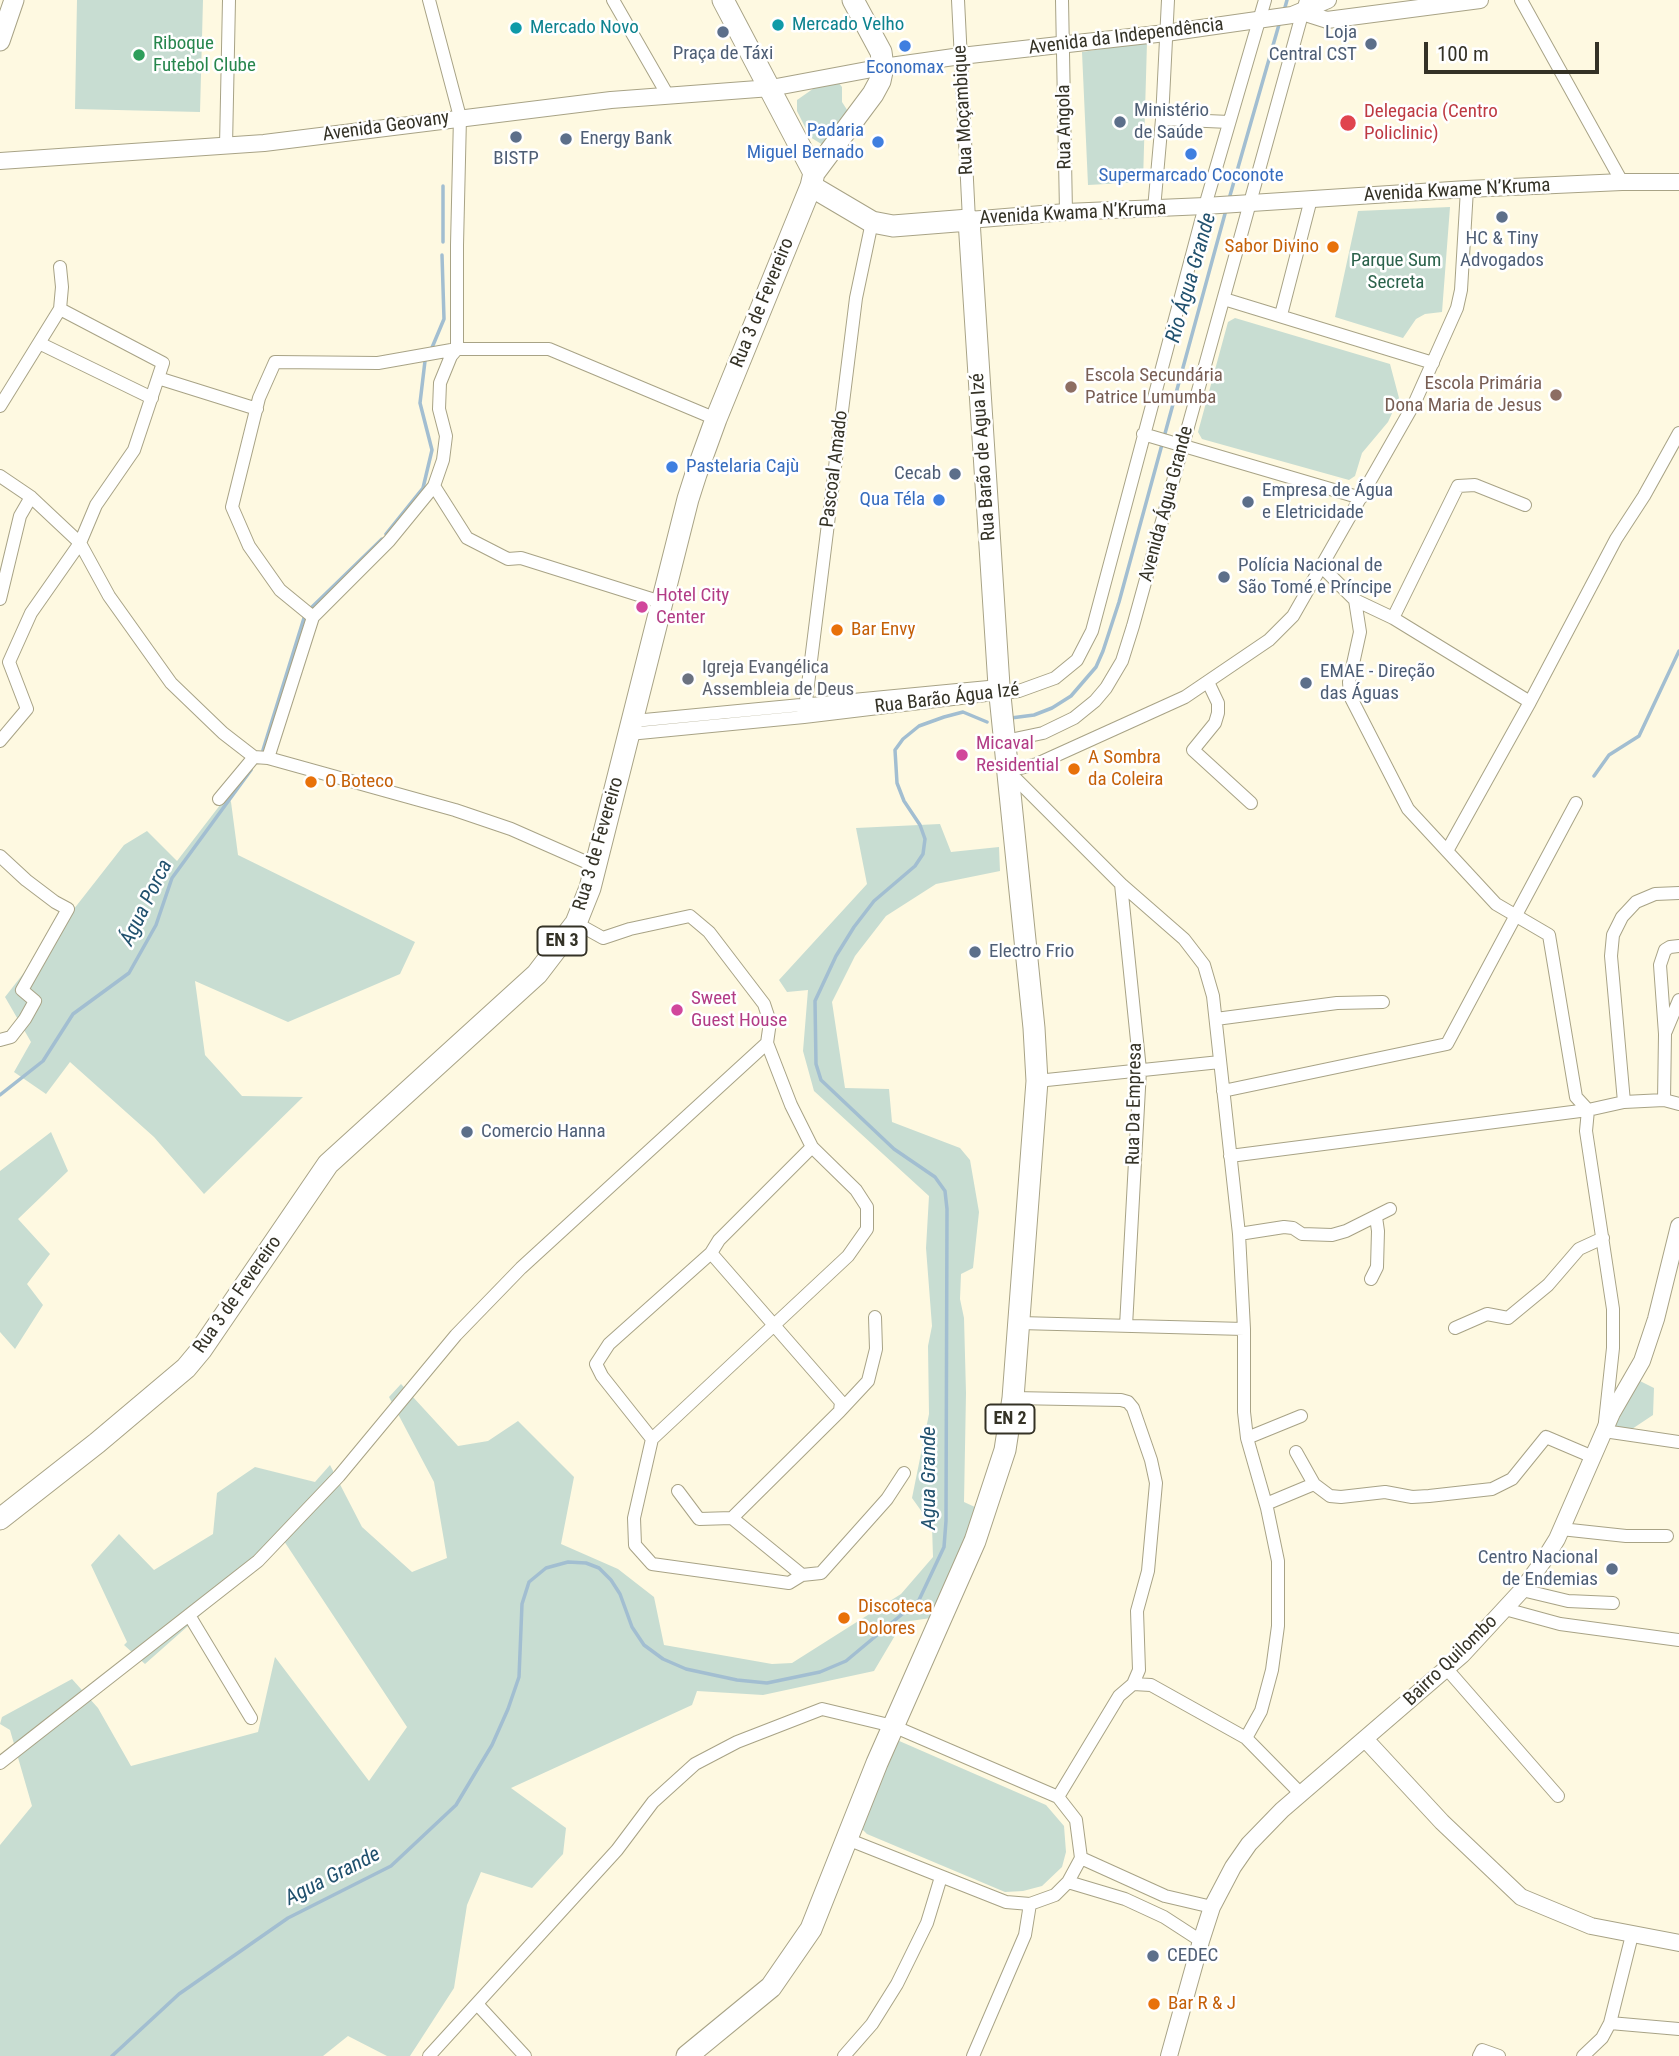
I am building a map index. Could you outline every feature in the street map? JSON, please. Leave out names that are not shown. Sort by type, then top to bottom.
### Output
[{"type":"main road","points":[[0,41],[15,0]]},
{"type":"main road","points":[[723,0],[771,88],[813,179],[872,222],[893,226],[969,220]]},
{"type":"main road","points":[[853,0],[881,52],[883,68]]},
{"type":"main road","name":"Rua 3 de Fevereiro","points":[[0,1519],[97,1443],[186,1368],[328,1164],[537,974],[576,923],[590,888],[688,499],[716,419],[813,179],[873,94],[883,68]]},
{"type":"main road","name":"Rua Barão de Agua Izé","points":[[969,220],[999,690]]},
{"type":"main road","name":"EN 2","points":[[687,2056],[771,1987],[811,1929],[893,1726],[975,1541],[1005,1450],[1020,1323],[1037,1081],[1034,1027],[999,690]]},
{"type":"street","points":[[226,146],[229,0]]},
{"type":"street","points":[[268,758],[313,617],[373,558],[434,486],[443,460],[446,436],[439,409],[440,383],[451,356],[457,349],[460,117],[429,0]]},
{"type":"street","points":[[613,0],[667,94]]},
{"type":"street","name":"Rua Moçambique","points":[[958,0],[969,220]]},
{"type":"street","name":"Rua Angola","points":[[1062,0],[1066,212]]},
{"type":"street","points":[[1154,209],[1168,0]]},
{"type":"street","name":"Avenida Água Grande","points":[[1005,741],[1043,733],[1074,718],[1095,701],[1115,674],[1133,626],[1224,299],[1229,122],[1264,19],[1265,0]]},
{"type":"street","points":[[1300,9],[1328,0]]},
{"type":"street","name":"Avenida da Independência","points":[[771,88],[961,56],[1264,19],[1300,9],[1326,20],[1480,0]]},
{"type":"street","points":[[1521,0],[1622,182]]},
{"type":"street","name":"Avenida Água Grande","points":[[1055,678],[1077,660],[1092,631],[1148,436],[1227,205],[1300,9]]},
{"type":"street","name":"Avenida Geovany","points":[[0,161],[226,146],[667,94],[771,88]]},
{"type":"street","points":[[1162,119],[1229,122]]},
{"type":"street","name":"Avenida Kwame N’Kruma","points":[[1227,205],[1467,189],[1679,182]]},
{"type":"street","points":[[1008,771],[1037,764],[1185,697],[1269,640],[1287,624],[1304,600],[1415,402],[1460,299],[1467,189]]},
{"type":"street","points":[[1281,316],[1311,199]]},
{"type":"street","name":"Avenida Kwama N’Kruma","points":[[969,220],[1066,212],[1227,205]]},
{"type":"street","name":"Pascoal Amado","points":[[805,711],[856,298],[872,222]]},
{"type":"street","points":[[0,406],[60,309],[60,267]]},
{"type":"street","points":[[1224,299],[1433,363]]},
{"type":"street","points":[[0,741],[27,709],[9,662],[31,613],[80,543],[96,505],[134,450],[163,363],[60,309]]},
{"type":"street","points":[[39,343],[152,398]]},
{"type":"street","points":[[313,617],[280,590],[249,546],[232,507],[257,409],[275,362],[378,363],[457,349],[549,349],[716,419]]},
{"type":"street","points":[[158,378],[257,409]]},
{"type":"street","points":[[1447,851],[1616,539],[1644,496],[1679,433]]},
{"type":"street","points":[[1148,436],[1361,498]]},
{"type":"street","points":[[0,476],[31,497],[80,543],[109,596],[171,683],[222,733],[254,757],[268,758],[455,810],[512,829],[595,866]]},
{"type":"street","points":[[1393,618],[1458,486],[1475,485],[1525,505]]},
{"type":"street","points":[[434,486],[467,538],[508,559],[522,558],[662,602]]},
{"type":"street","points":[[0,598],[20,516],[31,497]]},
{"type":"street","points":[[1322,567],[1355,600],[1393,618],[1530,702]]},
{"type":"street","points":[[1355,600],[1360,632],[1349,682],[1350,696],[1408,809],[1496,904],[1549,935],[1576,1097],[1588,1110],[1586,1131],[1613,1322],[1613,1348],[1604,1431],[1679,1442]]},
{"type":"street","name":"Rua Barão Água Izé","points":[[631,728],[999,690],[1019,691],[1055,678]]},
{"type":"street","points":[[1208,682],[1218,703],[1218,713],[1215,723],[1193,750],[1251,803]]},
{"type":"street","points":[[219,799],[254,757]]},
{"type":"street","points":[[1008,771],[1121,884],[1184,939],[1204,965],[1213,996],[1239,1234],[1244,1329],[1244,1412],[1247,1438],[1266,1504],[1278,1561],[1278,1626],[1272,1670],[1261,1711],[1246,1738]]},
{"type":"street","points":[[1223,1091],[1447,1044],[1576,803]]},
{"type":"street","points":[[0,856],[26,880],[68,909],[22,990],[35,1001],[11,1037],[0,1040]]},
{"type":"street","name":"Rua Da Empresa","points":[[1121,884],[1140,1070],[1126,1326]]},
{"type":"street","points":[[1624,1102],[1611,956],[1613,935],[1622,916],[1636,902],[1678,889]]},
{"type":"street","points":[[576,923],[603,938],[630,929],[690,916],[709,932],[764,1004],[769,1022],[767,1043],[791,1105],[812,1147],[856,1190],[867,1207],[867,1229],[848,1256],[652,1439],[635,1518],[635,1545],[652,1564],[789,1583],[802,1575],[821,1573],[887,1499],[904,1473]]},
{"type":"street","points":[[1664,1100],[1665,1034],[1660,965],[1665,950],[1679,946]]},
{"type":"street","points":[[1665,1034],[1679,1000]]},
{"type":"street","points":[[1216,1019],[1337,1003],[1382,1002]]},
{"type":"street","points":[[0,1763],[258,1560],[330,1486],[456,1335],[521,1268],[767,1043]]},
{"type":"street","points":[[1037,1081],[1220,1062]]},
{"type":"street","points":[[1230,1156],[1588,1110],[1624,1102],[1664,1100],[1679,1104]]},
{"type":"street","points":[[652,1439],[602,1376],[596,1364],[609,1344],[711,1253],[719,1240],[812,1147]]},
{"type":"street","points":[[1239,1234],[1284,1227],[1293,1228],[1301,1234],[1332,1235],[1390,1209]]},
{"type":"street","points":[[1371,1279],[1377,1266],[1376,1217]]},
{"type":"street","name":"Bairro Quilombo","points":[[1173,2055],[1212,1907],[1233,1867],[1249,1844],[1265,1826],[1446,1668],[1505,1609],[1544,1560],[1561,1529],[1612,1413],[1632,1380],[1649,1343],[1679,1226]]},
{"type":"street","points":[[1455,1328],[1487,1314],[1508,1318],[1548,1286],[1579,1249],[1603,1238]]},
{"type":"street","points":[[711,1253],[841,1402],[840,1411]]},
{"type":"street","points":[[678,1491],[699,1520],[732,1518],[867,1381],[876,1349],[875,1317]]},
{"type":"street","points":[[1020,1323],[1244,1329]]},
{"type":"street","points":[[1013,1398],[1128,1402],[1133,1408],[1151,1460],[1156,1483],[1148,1571],[1137,1611],[1139,1670],[1133,1684],[1119,1696],[1058,1797]]},
{"type":"street","points":[[1247,1438],[1301,1416]]},
{"type":"street","points":[[1296,1452],[1314,1484],[1330,1496],[1341,1497],[1385,1492],[1412,1497],[1492,1489],[1512,1479],[1546,1437],[1593,1457]]},
{"type":"street","points":[[1266,1504],[1314,1484]]},
{"type":"street","points":[[732,1518],[802,1575]]},
{"type":"street","points":[[1561,1529],[1626,1536],[1667,1536]]},
{"type":"street","points":[[1522,1590],[1568,1601],[1613,1602]]},
{"type":"street","points":[[1505,1609],[1560,1624],[1679,1640]]},
{"type":"street","points":[[189,1615],[251,1718]]},
{"type":"street","points":[[1446,1668],[1558,1796]]},
{"type":"street","points":[[1133,1684],[1151,1685],[1246,1738],[1301,1794]]},
{"type":"street","points":[[429,2056],[617,1850],[653,1802],[695,1764],[747,1738],[822,1709],[893,1726],[1058,1797],[1076,1820],[1081,1858],[1068,1882],[1055,1895],[1030,1904],[1006,1902],[847,1839]]},
{"type":"street","points":[[1366,1740],[1441,1822],[1521,1897],[1591,1926],[1679,1944]]},
{"type":"street","points":[[1081,1858],[1165,1896],[1212,1907]]},
{"type":"street","points":[[844,2056],[872,2024],[897,1984],[927,1923],[942,1877]]},
{"type":"street","points":[[1068,1882],[1135,1904],[1164,1917],[1201,1941]]},
{"type":"street","points":[[972,2056],[1025,1935],[1030,1904]]},
{"type":"street","points":[[1583,2056],[1602,2038],[1610,2023],[1632,1935]]},
{"type":"street","points":[[477,2004],[525,2056]]},
{"type":"street","points":[[1610,2023],[1679,2029]]},
{"type":"street","points":[[1479,2056],[1482,2050],[1499,2056]]},
{"type":"green space","name":"Riboque Futebol Clube","points":[[77,0],[203,0],[200,112],[75,109]]},
{"type":"green space","points":[[1147,42],[1143,182],[1088,185],[1082,52]]},
{"type":"green space","points":[[838,82],[842,87],[842,102],[851,116],[823,145],[810,137],[797,111],[797,100],[820,84]]},
{"type":"green space","name":"Parque Sum Secreta","points":[[1450,207],[1442,312],[1425,314],[1416,319],[1403,338],[1335,317],[1358,211]]},
{"type":"green space","points":[[1235,318],[1390,364],[1399,398],[1388,422],[1362,453],[1355,476],[1349,480],[1202,439],[1198,432],[1228,322]]},
{"type":"green space","points":[[227,796],[231,802],[238,855],[415,942],[400,974],[288,1022],[195,981],[205,1055],[242,1096],[303,1097],[204,1194],[154,1137],[70,1062],[46,1094],[14,1072],[31,1042],[5,997],[124,845],[147,831],[177,861]]},
{"type":"green space","points":[[940,824],[951,852],[999,847],[1000,871],[936,884],[886,916],[855,956],[832,1002],[845,1088],[889,1089],[892,1122],[960,1148],[970,1160],[979,1212],[973,1268],[961,1274],[966,1393],[964,1502],[988,1513],[931,1618],[903,1622],[874,1671],[763,1695],[697,1691],[692,1705],[511,1788],[566,1828],[563,1854],[532,1888],[481,1872],[467,1905],[454,1988],[410,2056],[387,2056],[348,2036],[323,2056],[0,2056],[0,1845],[32,1806],[10,1730],[0,1724],[2,1717],[72,1679],[98,1708],[131,1766],[258,1732],[275,1657],[369,1781],[407,1727],[284,1541],[145,1664],[124,1645],[127,1642],[91,1565],[119,1534],[154,1570],[213,1534],[217,1493],[255,1467],[315,1482],[330,1465],[362,1527],[412,1572],[447,1558],[434,1482],[389,1397],[401,1384],[458,1446],[488,1441],[518,1421],[574,1477],[561,1544],[618,1569],[654,1597],[664,1645],[772,1664],[792,1663],[901,1594],[933,1557],[932,1526],[912,1498],[929,1414],[928,1346],[932,1326],[926,1248],[929,1196],[814,1091],[803,1051],[808,990],[787,992],[779,980],[867,884],[856,828]]},
{"type":"green space","points":[[51,1132],[68,1171],[18,1219],[50,1254],[27,1284],[43,1305],[15,1349],[0,1332],[0,1171]]},
{"type":"green space","points":[[1640,1381],[1654,1388],[1653,1415],[1629,1431],[1611,1427]]},
{"type":"green space","points":[[897,1740],[1046,1805],[1064,1826],[1066,1852],[1062,1867],[1042,1886],[1005,1892],[867,1834],[861,1828]]},
{"type":"waterway","name":"Rio Água Grande","points":[[1284,11],[1287,0]]},
{"type":"waterway","name":"Rio Água Grande","points":[[1229,199],[1280,21]]},
{"type":"waterway","points":[[443,186],[443,242]]},
{"type":"waterway","name":"Rio Água Grande","points":[[1011,718],[1034,715],[1071,696],[1096,667],[1103,651],[1119,602],[1226,210]]},
{"type":"waterway","points":[[431,350],[444,319],[442,255]]},
{"type":"waterway","points":[[386,534],[423,488],[432,450],[420,403],[425,361]]},
{"type":"waterway","points":[[312,607],[382,539]]},
{"type":"waterway","points":[[263,750],[304,618]]},
{"type":"waterway","points":[[1594,776],[1609,755],[1639,736],[1679,651]]},
{"type":"waterway","name":"Agua Grande","points":[[112,2056],[179,1994],[288,1918],[391,1866],[456,1805],[492,1745],[508,1709],[519,1677],[522,1604],[529,1582],[546,1568],[568,1562],[586,1563],[599,1568],[620,1594],[632,1627],[644,1645],[663,1659],[686,1669],[737,1680],[767,1683],[820,1672],[846,1661],[919,1600],[944,1547],[946,1521],[945,1191],[935,1177],[894,1149],[821,1080],[816,1064],[815,1001],[836,956],[854,927],[874,901],[915,866],[923,854],[925,839],[920,825],[904,801],[897,783],[895,750],[903,739],[919,726],[944,717],[963,712],[987,722]]},
{"type":"waterway","name":"Água Porca","points":[[0,1095],[43,1061],[73,1014],[129,973],[156,925],[172,878],[251,770]]},
{"type":"place","name":"Mercado Velho","points":[[778,25]]},
{"type":"place","name":"Mercado Novo","points":[[516,28]]},
{"type":"place","name":"Praça de Táxi","points":[[723,32]]},
{"type":"place","name":"Loja Central CST","points":[[1371,44]]},
{"type":"place","name":"Economax","points":[[905,46]]},
{"type":"place","name":"Riboque Futebol Clube","points":[[139,55]]},
{"type":"place","name":"Ministério de Saúde","points":[[1120,122]]},
{"type":"place","name":"Delegacia (Centro Policlinic)","points":[[1348,123]]},
{"type":"place","name":"BISTP","points":[[516,137]]},
{"type":"place","name":"Energy Bank","points":[[566,139]]},
{"type":"place","name":"Padaria Miguel Bernado","points":[[878,142]]},
{"type":"place","name":"Supermarcado Coconote","points":[[1191,154]]},
{"type":"place","name":"HC & Tiny Advogados","points":[[1502,217]]},
{"type":"place","name":"Sabor Divino","points":[[1333,247]]},
{"type":"place","name":"Escola Secundária Patrice Lumumba","points":[[1071,387]]},
{"type":"place","name":"Escola Primária Dona Maria de Jesus","points":[[1556,395]]},
{"type":"place","name":"Pastelaria Cajù","points":[[672,467]]},
{"type":"place","name":"Cecab","points":[[955,474]]},
{"type":"place","name":"Qua Téla","points":[[939,500]]},
{"type":"place","name":"Empresa de Água e Eletricidade","points":[[1248,502]]},
{"type":"place","name":"Polícia Nacional de São Tomé e Príncipe","points":[[1224,577]]},
{"type":"place","name":"Hotel City Center","points":[[642,607]]},
{"type":"place","name":"Bar Envy","points":[[837,630]]},
{"type":"place","name":"Igreja Evangélica Assembleia de Deus","points":[[688,679]]},
{"type":"place","name":"EMAE - Direção das Águas","points":[[1306,683]]},
{"type":"place","name":"Micaval Residential","points":[[962,755]]},
{"type":"place","name":"A Sombra da Coleira","points":[[1074,769]]},
{"type":"place","name":"O Boteco","points":[[311,782]]},
{"type":"place","name":"Electro Frio","points":[[975,952]]},
{"type":"place","name":"Sweet Guest House","points":[[677,1010]]},
{"type":"place","name":"Comercio Hanna","points":[[467,1132]]},
{"type":"place","name":"Centro Nacional de Endemias","points":[[1612,1569]]},
{"type":"place","name":"Discoteca Dolores","points":[[844,1618]]},
{"type":"place","name":"CEDEC","points":[[1153,1956]]},
{"type":"place","name":"Bar R & J","points":[[1154,2004]]}]
